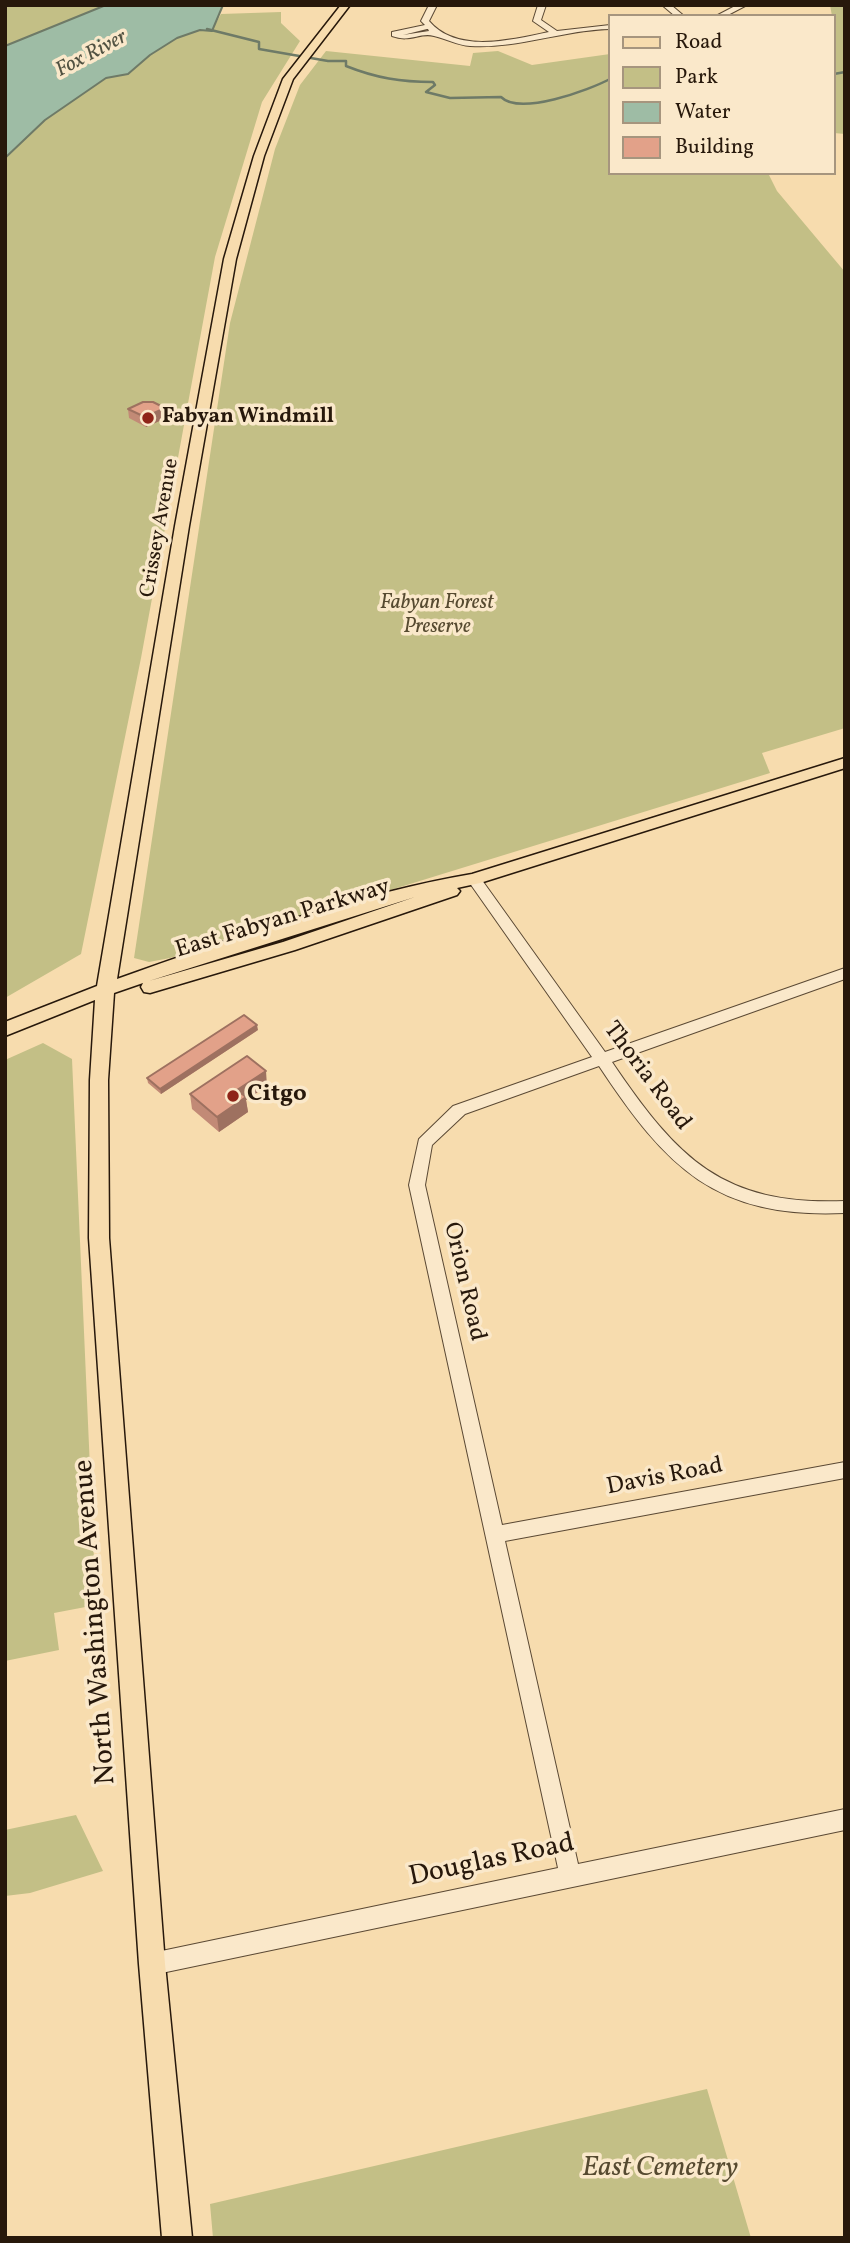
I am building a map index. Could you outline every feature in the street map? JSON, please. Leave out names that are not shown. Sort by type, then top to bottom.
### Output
[{"type":"main road","name":"Crissey Avenue","points":[[105,994],[182,526],[230,259],[259,156],[288,79],[346,5]]},
{"type":"main road","name":"East Fabyan Parkway","points":[[105,994],[289,946],[444,895],[474,879],[845,763]]},
{"type":"main road","points":[[5,1029],[105,994]]},
{"type":"main road","points":[[5,1043],[105,994]]},
{"type":"main road","name":"North Washington Avenue","points":[[105,994],[99,1080],[99,1238],[152,1964],[177,2238]]},
{"type":"street","points":[[433,5],[425,21],[427,27],[452,40],[501,44],[555,33],[608,27]]},
{"type":"street","points":[[542,5],[537,20],[555,33]]},
{"type":"street","points":[[724,14],[743,5]]},
{"type":"street","points":[[427,27],[396,34],[405,38],[435,32]]},
{"type":"street","name":"Thoria Road","points":[[474,879],[646,1119],[679,1158],[715,1184],[768,1204],[816,1209],[845,1207]]},
{"type":"street","name":"Orion Road","points":[[570,1876],[417,1185],[425,1143],[459,1111],[845,973]]},
{"type":"street","name":"Davis Road","points":[[495,1535],[845,1470]]},
{"type":"street","name":"Douglas Road","points":[[152,1964],[845,1819]]},
{"type":"green space","points":[[5,5],[106,5],[5,46]]},
{"type":"green space","points":[[830,5],[845,5],[845,134],[836,133],[836,14],[832,14]]},
{"type":"green space","points":[[281,12],[281,23],[300,41],[262,102],[215,257],[141,658],[81,954],[5,998],[5,158],[45,120],[106,78],[128,74],[150,55],[177,38],[200,30],[212,30],[221,14]]},
{"type":"green space","name":"Fabyan Forest Preserve","points":[[326,51],[470,66],[473,53],[498,51],[532,65],[608,54],[608,175],[769,175],[777,191],[845,272],[845,728],[762,753],[770,773],[170,958],[149,962],[134,958],[230,323],[275,149],[300,85]]},
{"type":"green space","points":[[43,1043],[72,1059],[96,1605],[54,1613],[59,1650],[5,1661],[5,1060]]},
{"type":"green space","points":[[76,1815],[103,1871],[30,1893],[5,1896],[5,1830]]},
{"type":"green space","name":"East Cemetery","points":[[707,2089],[751,2238],[213,2238],[210,2204]]},
{"type":"water","name":"Fox River","points":[[106,5],[223,5],[212,31],[200,30],[177,38],[150,55],[128,74],[106,78],[45,120],[5,158],[5,46]]},
{"type":"building","points":[[143,402],[153,402],[165,408],[145,417],[128,409]]},
{"type":"building","name":"Citgo","points":[[244,1015],[257,1025],[160,1089],[147,1078]]},
{"type":"building","points":[[247,1056],[266,1071],[237,1090],[246,1097],[217,1117],[190,1094]]},
{"type":"waterway","points":[[207,29],[259,42],[259,49],[328,61],[346,61],[346,66],[368,74],[433,82],[435,85],[426,92],[450,98],[501,97],[510,102],[538,103],[571,95],[608,80]]},
{"type":"waterway","points":[[836,74],[845,72]]},
{"type":"place","name":"Fabyan Windmill","points":[[148,418]]},
{"type":"place","name":"Citgo","points":[[233,1096]]}]
